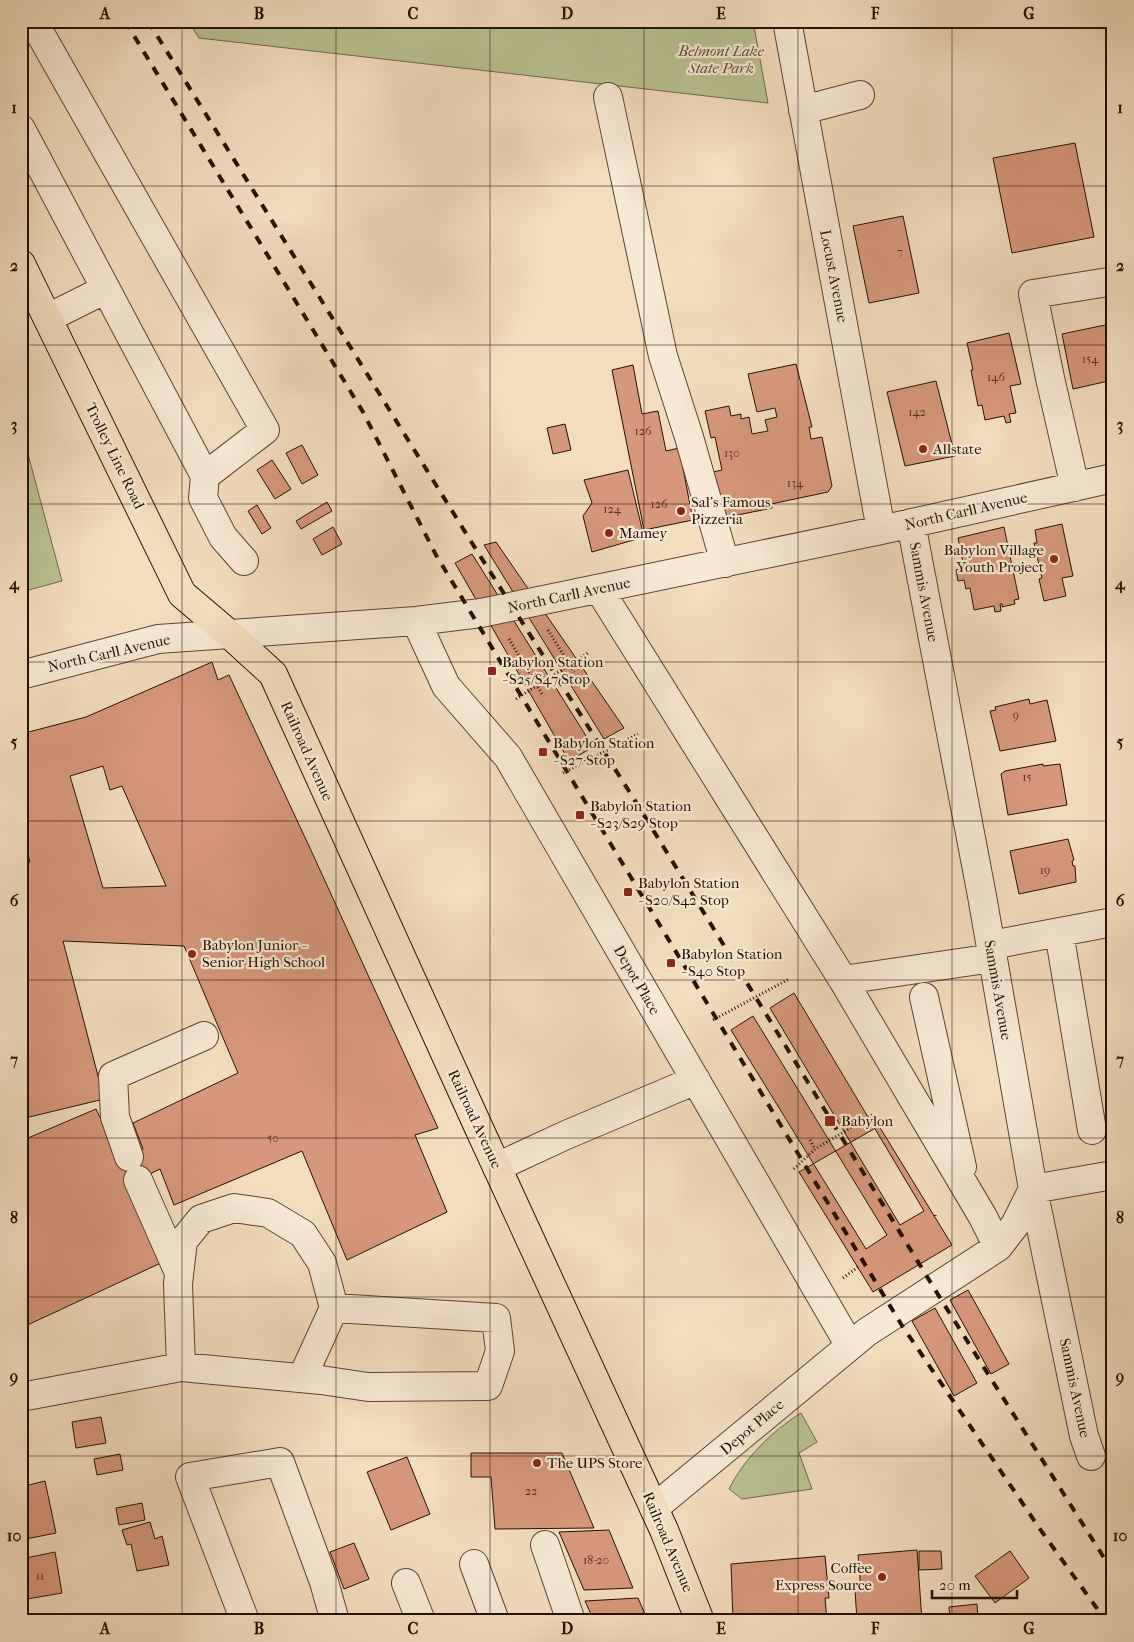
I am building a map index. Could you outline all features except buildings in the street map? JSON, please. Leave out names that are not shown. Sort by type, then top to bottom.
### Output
[{"type":"main road","name":"Trolley Line Road","points":[[21,264],[182,594],[228,633]]},
{"type":"main road","name":"Railroad Avenue","points":[[228,633],[273,674],[496,1167],[654,1508],[700,1621]]},
{"type":"street","points":[[33,21],[264,430],[205,476]]},
{"type":"street","name":"Locust Avenue","points":[[787,21],[881,530]]},
{"type":"street","points":[[804,110],[860,96]]},
{"type":"street","points":[[608,97],[663,356],[689,437],[725,563]]},
{"type":"street","points":[[21,129],[205,476],[203,498],[224,537],[244,561]]},
{"type":"street","points":[[1075,487],[1033,294],[1108,282]]},
{"type":"street","points":[[48,318],[106,289]]},
{"type":"street","name":"North Carll Avenue","points":[[21,675],[158,639],[416,621],[481,613],[881,530],[1113,478]]},
{"type":"street","name":"Sammis Avenue","points":[[911,523],[992,952],[1033,1189],[1084,1436],[1091,1456]]},
{"type":"street","points":[[599,589],[843,980],[968,1191],[998,1246]]},
{"type":"street","name":"Depot Place","points":[[416,621],[446,686],[508,757],[696,1080],[858,1339],[654,1508]]},
{"type":"street","points":[[843,980],[992,952],[1059,932],[1113,922]]},
{"type":"street","points":[[1059,932],[1092,1130]]},
{"type":"street","points":[[924,997],[968,1191]]},
{"type":"street","points":[[180,1273],[134,1169],[115,1117],[113,1076],[204,1036]]},
{"type":"street","points":[[496,1167],[696,1080]]},
{"type":"street","points":[[858,1339],[998,1246],[1015,1225],[1033,1189],[1113,1175]]},
{"type":"street","points":[[181,1367],[178,1284],[183,1241],[201,1219],[234,1208],[268,1213],[303,1234],[322,1263],[334,1308],[302,1378]]},
{"type":"street","points":[[21,1397],[181,1367],[368,1386],[488,1386],[500,1351],[496,1318],[334,1308]]},
{"type":"street","points":[[245,1621],[190,1477],[280,1462],[324,1582],[335,1621]]},
{"type":"street","points":[[545,1545],[572,1621]]},
{"type":"street","points":[[474,1564],[495,1621]]},
{"type":"street","points":[[406,1583],[421,1621]]},
{"type":"path","points":[[548,630],[574,672]]},
{"type":"path","points":[[509,638],[542,694]]},
{"type":"path","points":[[516,699],[588,653]]},
{"type":"path","points":[[563,773],[638,734]]},
{"type":"path","points":[[713,1020],[789,979]]},
{"type":"path","points":[[794,1169],[816,1149],[874,1114]]},
{"type":"path","points":[[852,1118],[856,1125]]},
{"type":"path","points":[[810,1140],[816,1149]]},
{"type":"path","points":[[845,1277],[858,1267]]},
{"type":"green space","name":"Belmont Lake State Park","points":[[188,21],[753,21],[768,103],[199,38]]},
{"type":"green space","points":[[21,428],[62,581],[21,592]]},
{"type":"green space","points":[[801,1413],[817,1442],[799,1453],[812,1489],[742,1499],[729,1489],[735,1478],[760,1446]]},
{"type":"railway","points":[[125,21],[363,412],[436,555],[901,1324],[1042,1532],[1106,1621]]},
{"type":"railway","points":[[148,21],[472,543],[639,807],[942,1301],[1113,1572]]},
{"type":"place","name":"Allstate","points":[[923,449]]},
{"type":"place","name":"Sal's Famous Pizzeria","points":[[681,511]]},
{"type":"place","name":"Mamey","points":[[609,533]]},
{"type":"place","name":"Babylon Village Youth Project","points":[[1054,559]]},
{"type":"place","name":"Babylon Station - S25/S47 Stop","points":[[492,671]]},
{"type":"place","name":"Babylon Station - S27 Stop","points":[[543,752]]},
{"type":"place","name":"Babylon Station - S23/S29 Stop","points":[[580,815]]},
{"type":"place","name":"Babylon Station - S20/S42 Stop","points":[[628,892]]},
{"type":"place","name":"Babylon Junior - Senior High School","points":[[192,954]]},
{"type":"place","name":"Babylon Station - S40 Stop","points":[[671,963]]},
{"type":"place","name":"Babylon","points":[[830,1121]]},
{"type":"place","name":"The UPS Store","points":[[537,1463]]},
{"type":"place","name":"Coffee Express Source","points":[[882,1577]]}]
